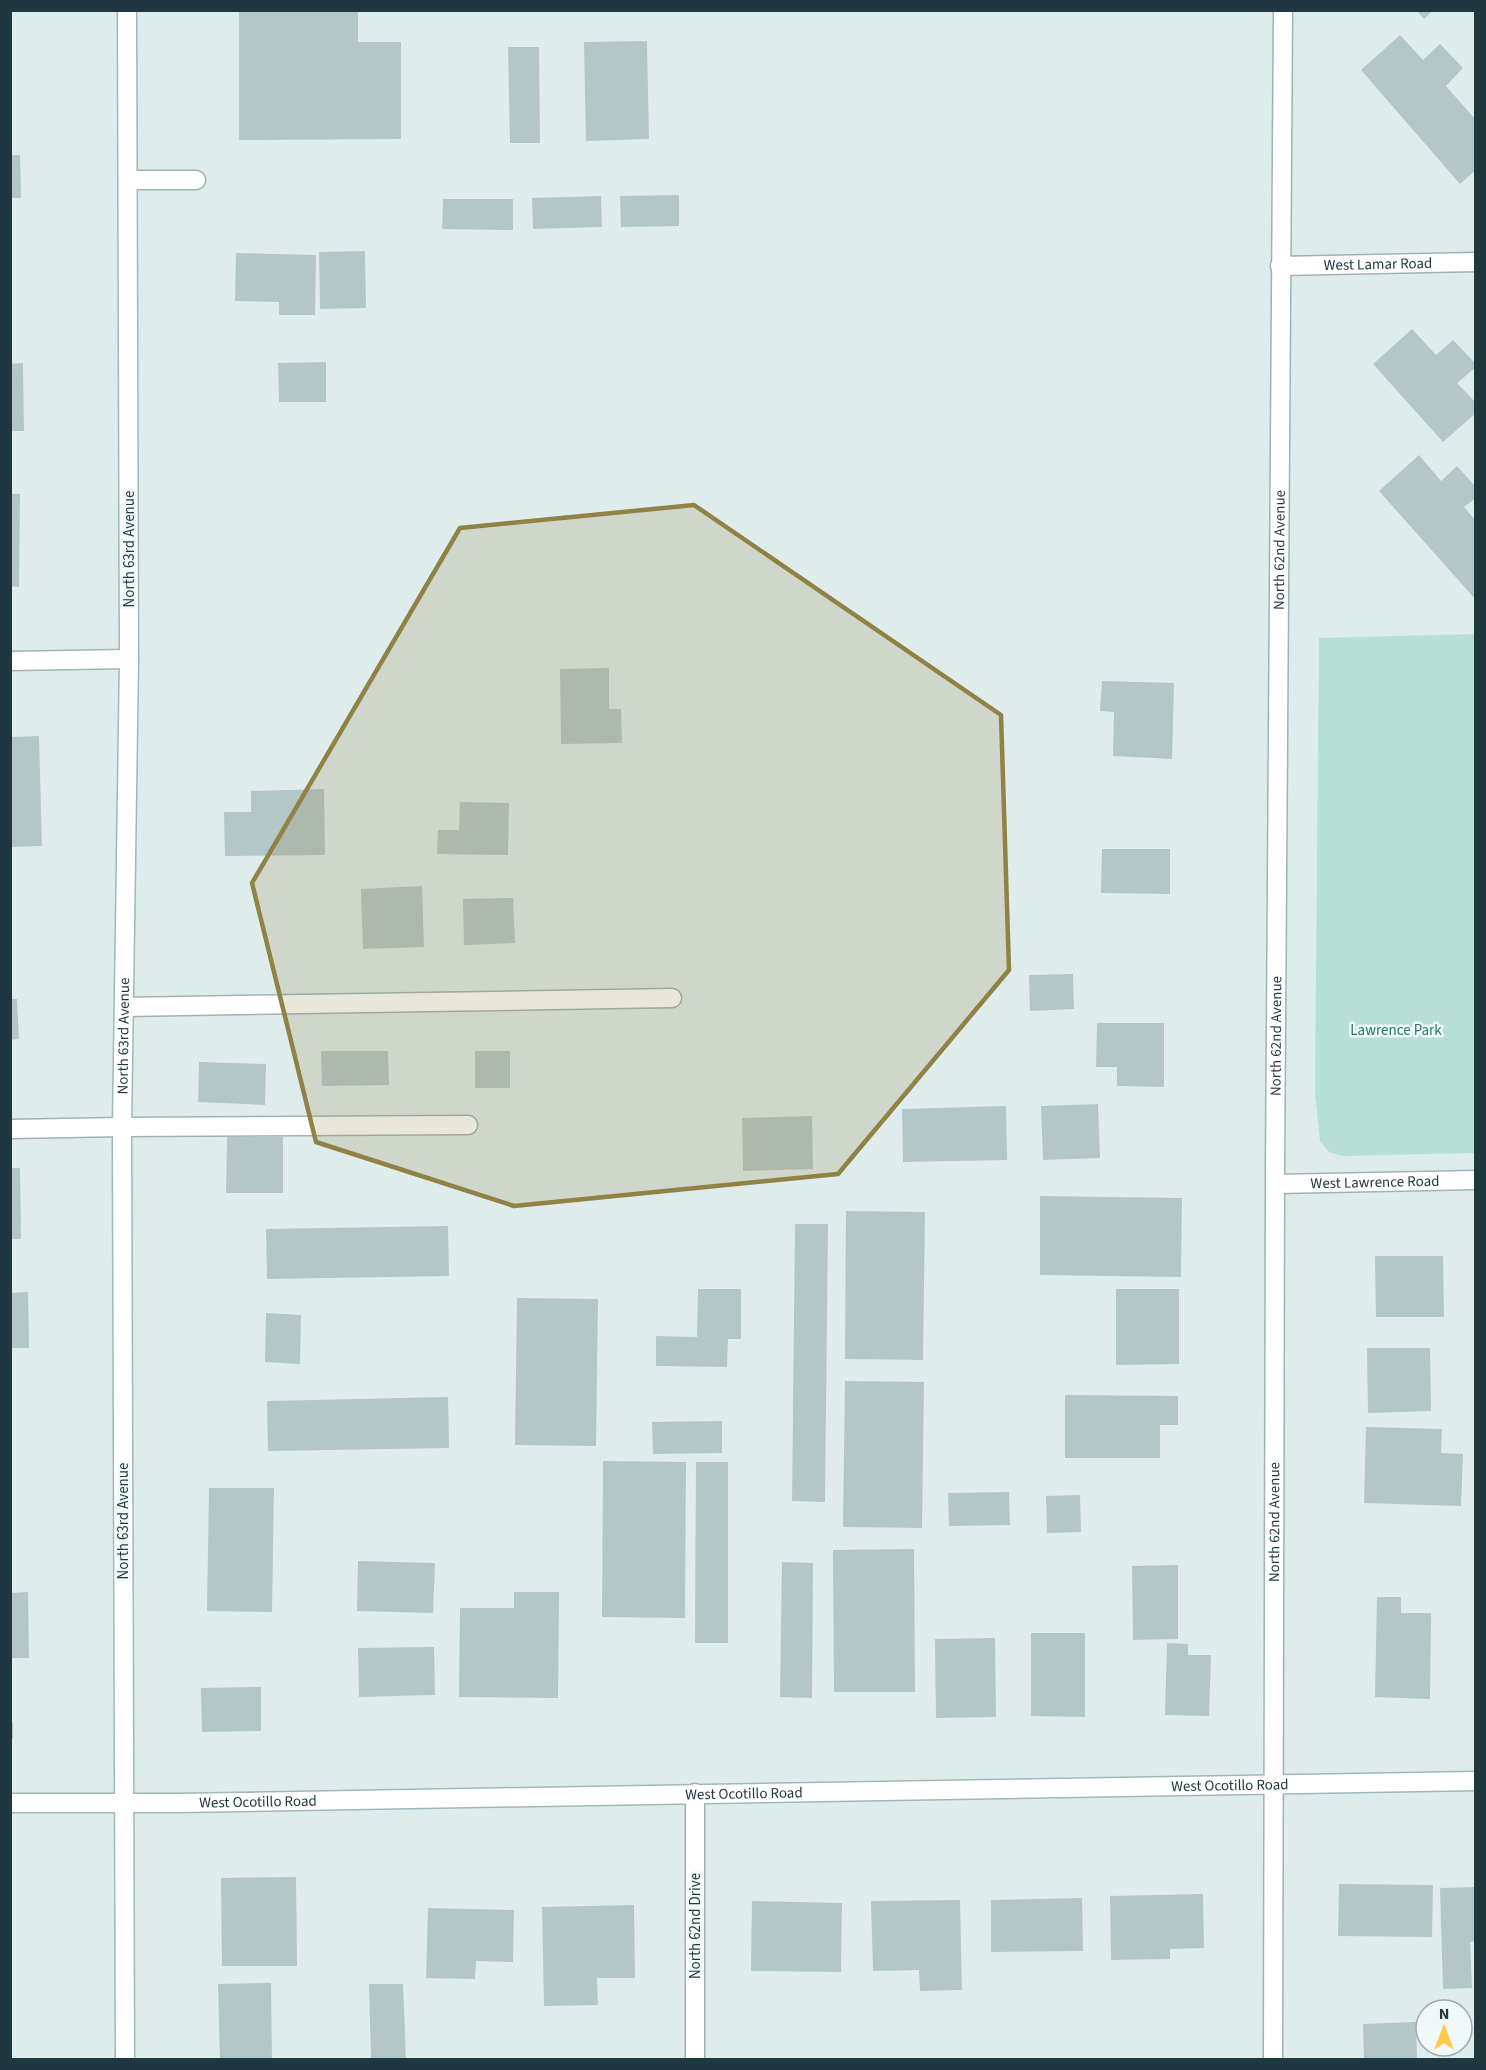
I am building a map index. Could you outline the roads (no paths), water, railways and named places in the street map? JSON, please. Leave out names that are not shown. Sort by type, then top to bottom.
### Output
[{"type":"street","name":"North 63rd Avenue","points":[[124,2060],[122,1127],[129,659],[127,10]]},
{"type":"street","name":"North 62nd Avenue","points":[[1273,2060],[1283,10]]},
{"type":"street","points":[[129,180],[196,180]]},
{"type":"street","name":"West Lamar Road","points":[[1280,266],[1476,262]]},
{"type":"street","points":[[10,661],[129,659]]},
{"type":"street","points":[[124,1007],[672,998]]},
{"type":"street","points":[[10,1129],[468,1125]]},
{"type":"street","name":"West Lawrence Road","points":[[1276,1184],[1476,1180]]},
{"type":"street","name":"West Ocotillo Road","points":[[10,1803],[1476,1780]]},
{"type":"street","name":"North 62nd Drive","points":[[695,1793],[695,2060]]},
{"type":"park label","name":"Lawrence Park","points":[[1396,1030]]}]
